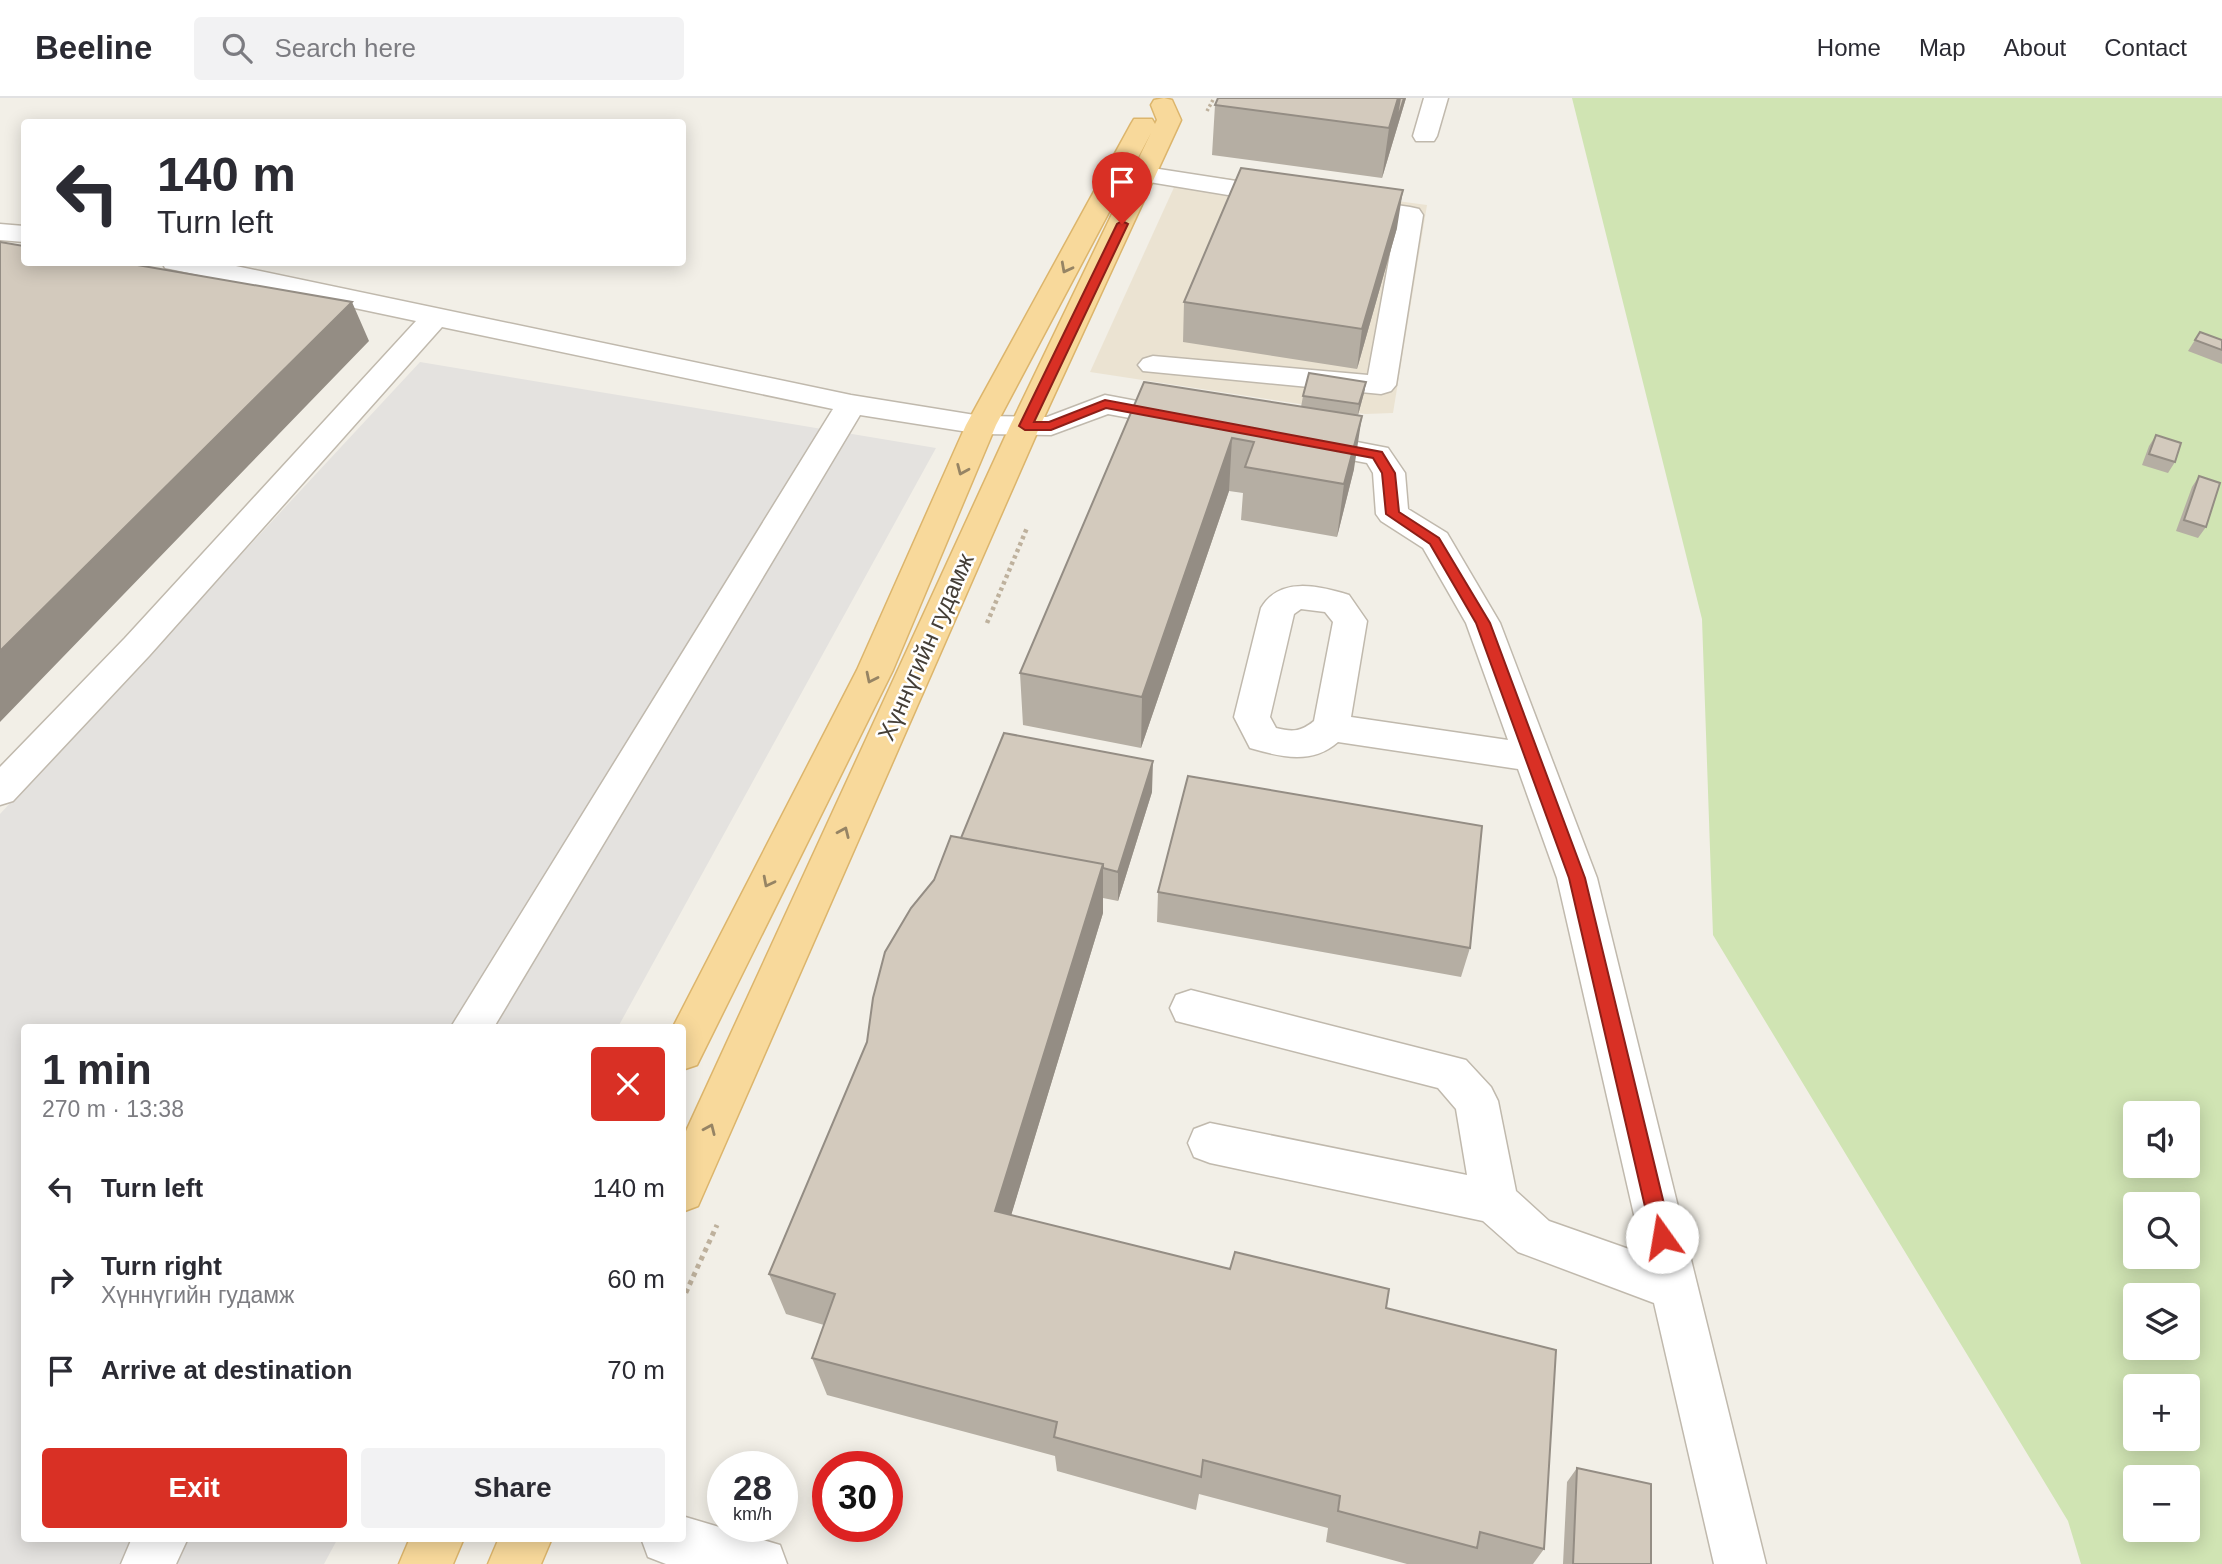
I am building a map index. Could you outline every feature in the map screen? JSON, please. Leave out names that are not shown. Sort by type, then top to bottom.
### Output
[{"type":"main road","name":"Хүннүгийн гудамж","points":[[686,1182],[1025,426],[1146,175],[1169,120],[1165,102]]},
{"type":"main road","name":"Хүннүгийн гудамж","points":[[686,1044],[875,670],[981,425],[1143,124],[1165,102]]},
{"type":"main road","points":[[425,1564],[436,1542]]},
{"type":"main road","points":[[514,1564],[524,1542]]},
{"type":"street","points":[[1425,135],[1436,98]]},
{"type":"street","points":[[1146,175],[1410,215],[1381,385],[1153,365]]},
{"type":"street","points":[[0,232],[21,234]]},
{"type":"street","points":[[194,266],[851,404],[981,425],[1051,426],[1105,404],[1214,424]]},
{"type":"street","points":[[0,791],[146,636],[435,317]]},
{"type":"street","points":[[474,1024],[851,404]]},
{"type":"street","points":[[1268,435],[1377,455],[1389,473],[1392,514],[1435,541],[1483,623],[1577,878],[1740,1564]]},
{"type":"street","points":[[1331,727],[1532,757]]},
{"type":"street","points":[[1191,1008],[1451,1073],[1476,1101],[1495,1202]]},
{"type":"street","points":[[1210,1143],[1495,1202],[1534,1237],[1674,1288]]},
{"type":"street","points":[[147,1564],[160,1542]]},
{"type":"street","points":[[681,1542],[761,1564]]},
{"type":"shaded area","points":[[1181,172],[1427,205],[1393,413],[1365,414],[1090,372]]},
{"type":"shaded area","points":[[420,362],[936,448],[620,1024],[21,1024],[21,1542],[336,1542],[324,1564],[0,1564],[0,814]]},
{"type":"green space","points":[[1572,98],[2222,98],[2222,1564],[2081,1564],[2068,1521],[1713,935],[1702,619]]},
{"type":"building","points":[[1218,98],[1398,98],[1389,128],[1215,105]]},
{"type":"building","points":[[1400,98],[1404,98],[1395,127]]},
{"type":"building","points":[[1241,168],[1403,190],[1362,329],[1184,302]]},
{"type":"building","points":[[0,242],[21,246],[21,266],[143,266],[352,302],[0,651]]},
{"type":"building","points":[[2200,332],[2222,340],[2222,350],[2195,340]]},
{"type":"building","points":[[1309,373],[1366,382],[1359,404],[1303,396]]},
{"type":"building","points":[[1144,382],[1362,416],[1344,484],[1245,467],[1254,442],[1232,438],[1142,697],[1020,673]]},
{"type":"building","points":[[2156,435],[2181,443],[2175,462],[2149,454]]},
{"type":"building","points":[[2199,476],[2220,483],[2206,527],[2184,520]]},
{"type":"building","points":[[1004,733],[1153,761],[1118,872],[1103,868],[1103,864],[961,838]]},
{"type":"building","points":[[1188,776],[1482,826],[1470,948],[1158,892]]},
{"type":"building","points":[[951,836],[1103,864],[995,1211],[1230,1269],[1235,1252],[1389,1289],[1386,1308],[1556,1350],[1544,1549],[1480,1532],[1477,1548],[1338,1511],[1340,1496],[1203,1460],[1201,1477],[1054,1437],[1057,1422],[812,1358],[835,1294],[769,1274],[867,1042],[873,998],[885,952],[911,908],[934,880]]},
{"type":"building","points":[[1577,1468],[1651,1484],[1651,1564],[1573,1564]]},
{"type":"route","points":[[1122,224],[1025,426],[1051,426],[1105,404],[1377,455],[1389,473],[1392,514],[1435,541],[1483,623],[1577,878],[1662,1237]]}]
